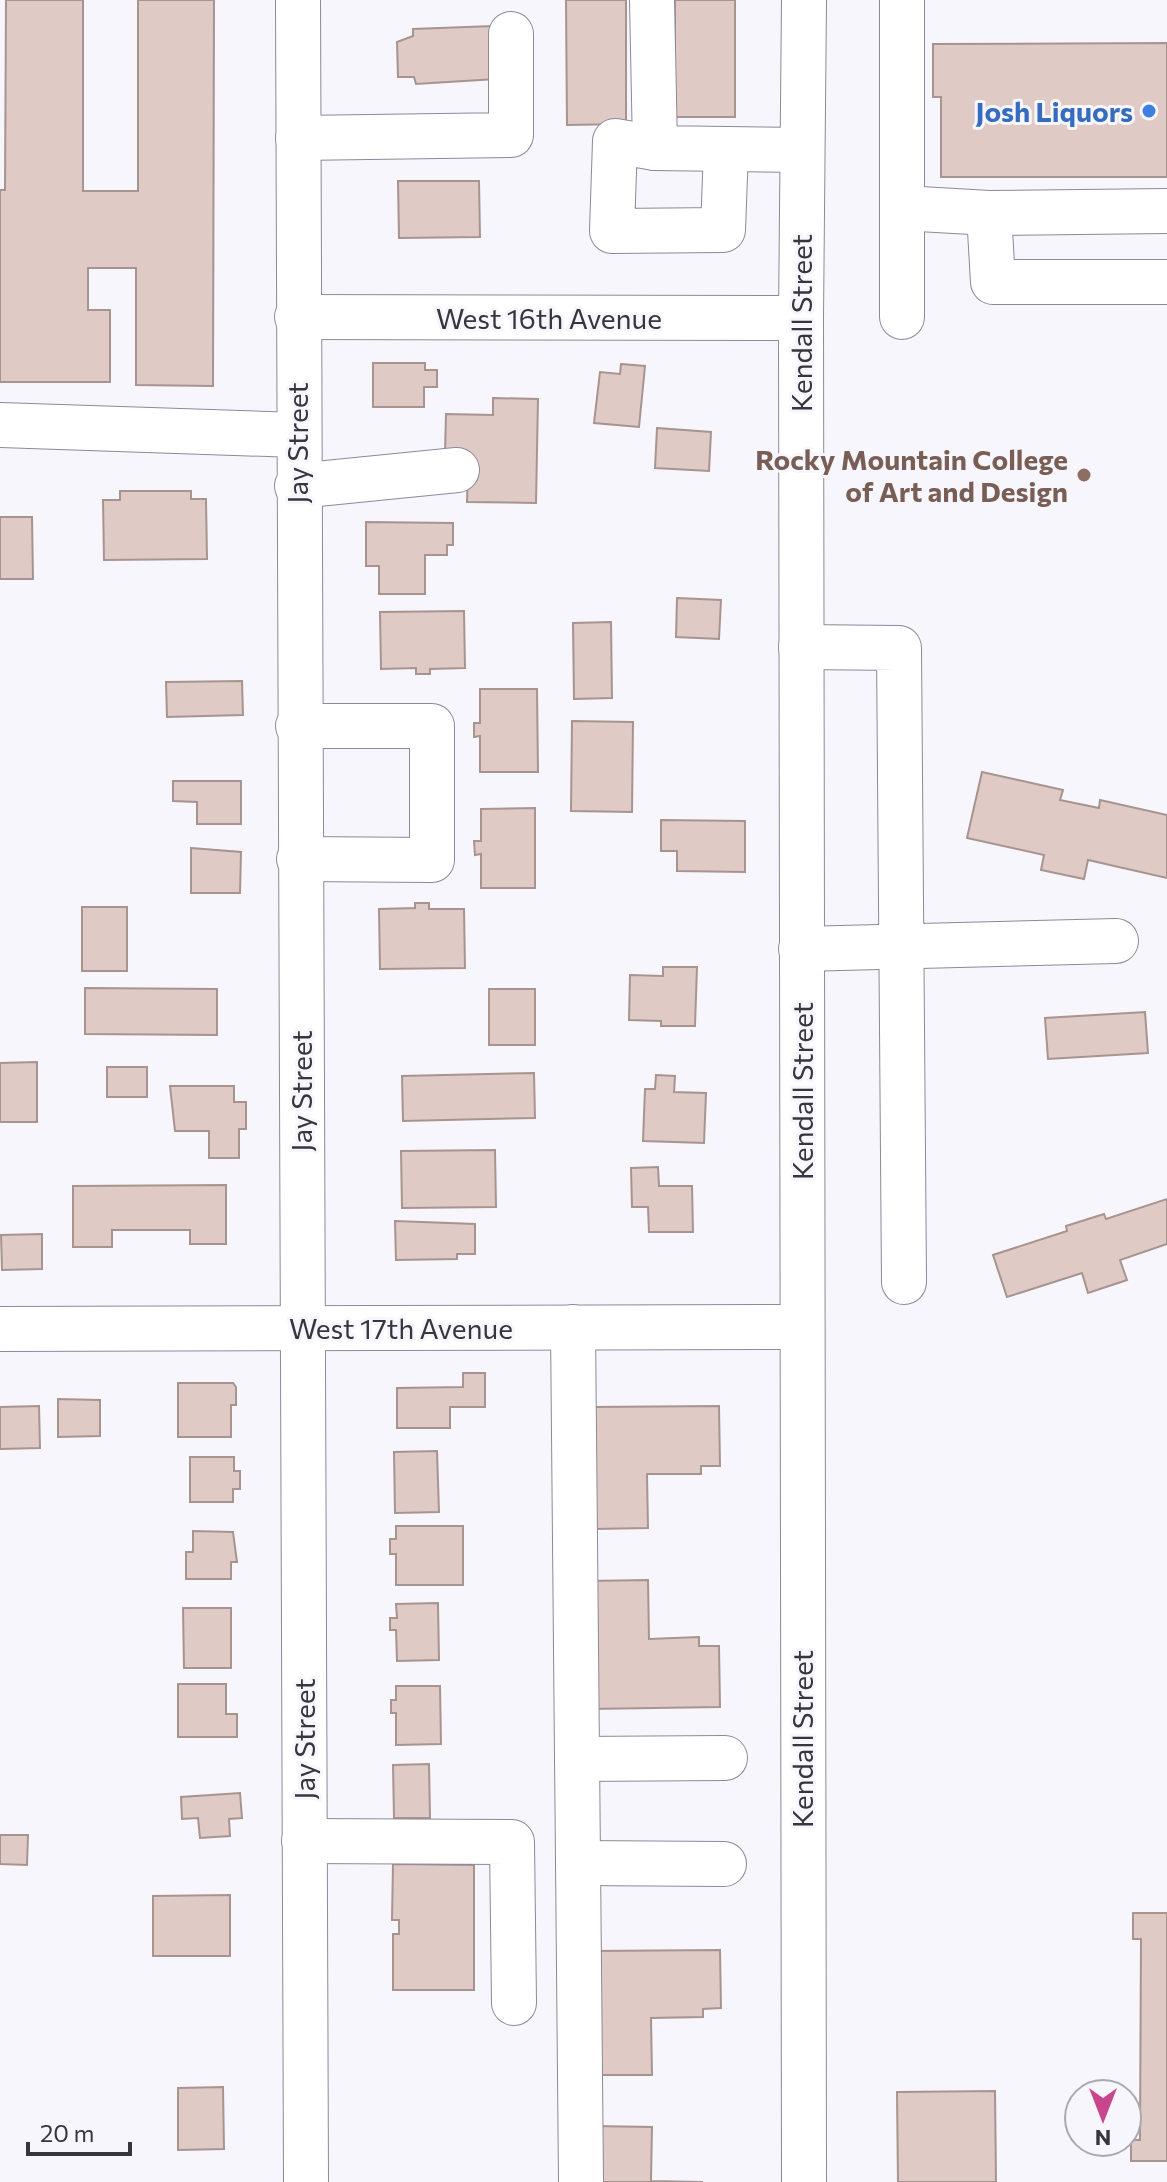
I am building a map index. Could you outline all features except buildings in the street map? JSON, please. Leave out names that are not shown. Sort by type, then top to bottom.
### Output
[{"type":"street","name":"Jay Street","points":[[298,0],[297,486],[306,2182]]},
{"type":"street","points":[[652,0],[655,148]]},
{"type":"street","name":"Kendall Street","points":[[804,0],[801,318],[804,2182]]},
{"type":"street","points":[[902,0],[902,317]]},
{"type":"street","points":[[298,138],[511,135],[511,34]]},
{"type":"street","points":[[726,149],[723,230],[612,231],[615,141],[655,148],[802,150]]},
{"type":"street","points":[[902,208],[989,213],[1167,211]]},
{"type":"street","points":[[989,213],[993,282],[1167,282]]},
{"type":"street","name":"West 16th Avenue","points":[[297,317],[801,318]]},
{"type":"street","points":[[0,425],[297,435]]},
{"type":"street","points":[[297,486],[457,470]]},
{"type":"street","points":[[801,647],[899,648],[904,1282]]},
{"type":"street","points":[[298,726],[432,726],[432,860],[299,859]]},
{"type":"street","points":[[801,949],[1116,941]]},
{"type":"street","points":[[573,1327],[581,2182]]},
{"type":"street","name":"West 17th Avenue","points":[[0,1329],[802,1327]]},
{"type":"street","points":[[577,1759],[725,1758]]},
{"type":"street","points":[[304,1841],[512,1842],[514,2003]]},
{"type":"street","points":[[578,1863],[724,1864]]},
{"type":"place","name":"Josh Liquors","points":[[1149,111]]},
{"type":"place","name":"Rocky Mountain College of Art and Design","points":[[1084,475]]}]
